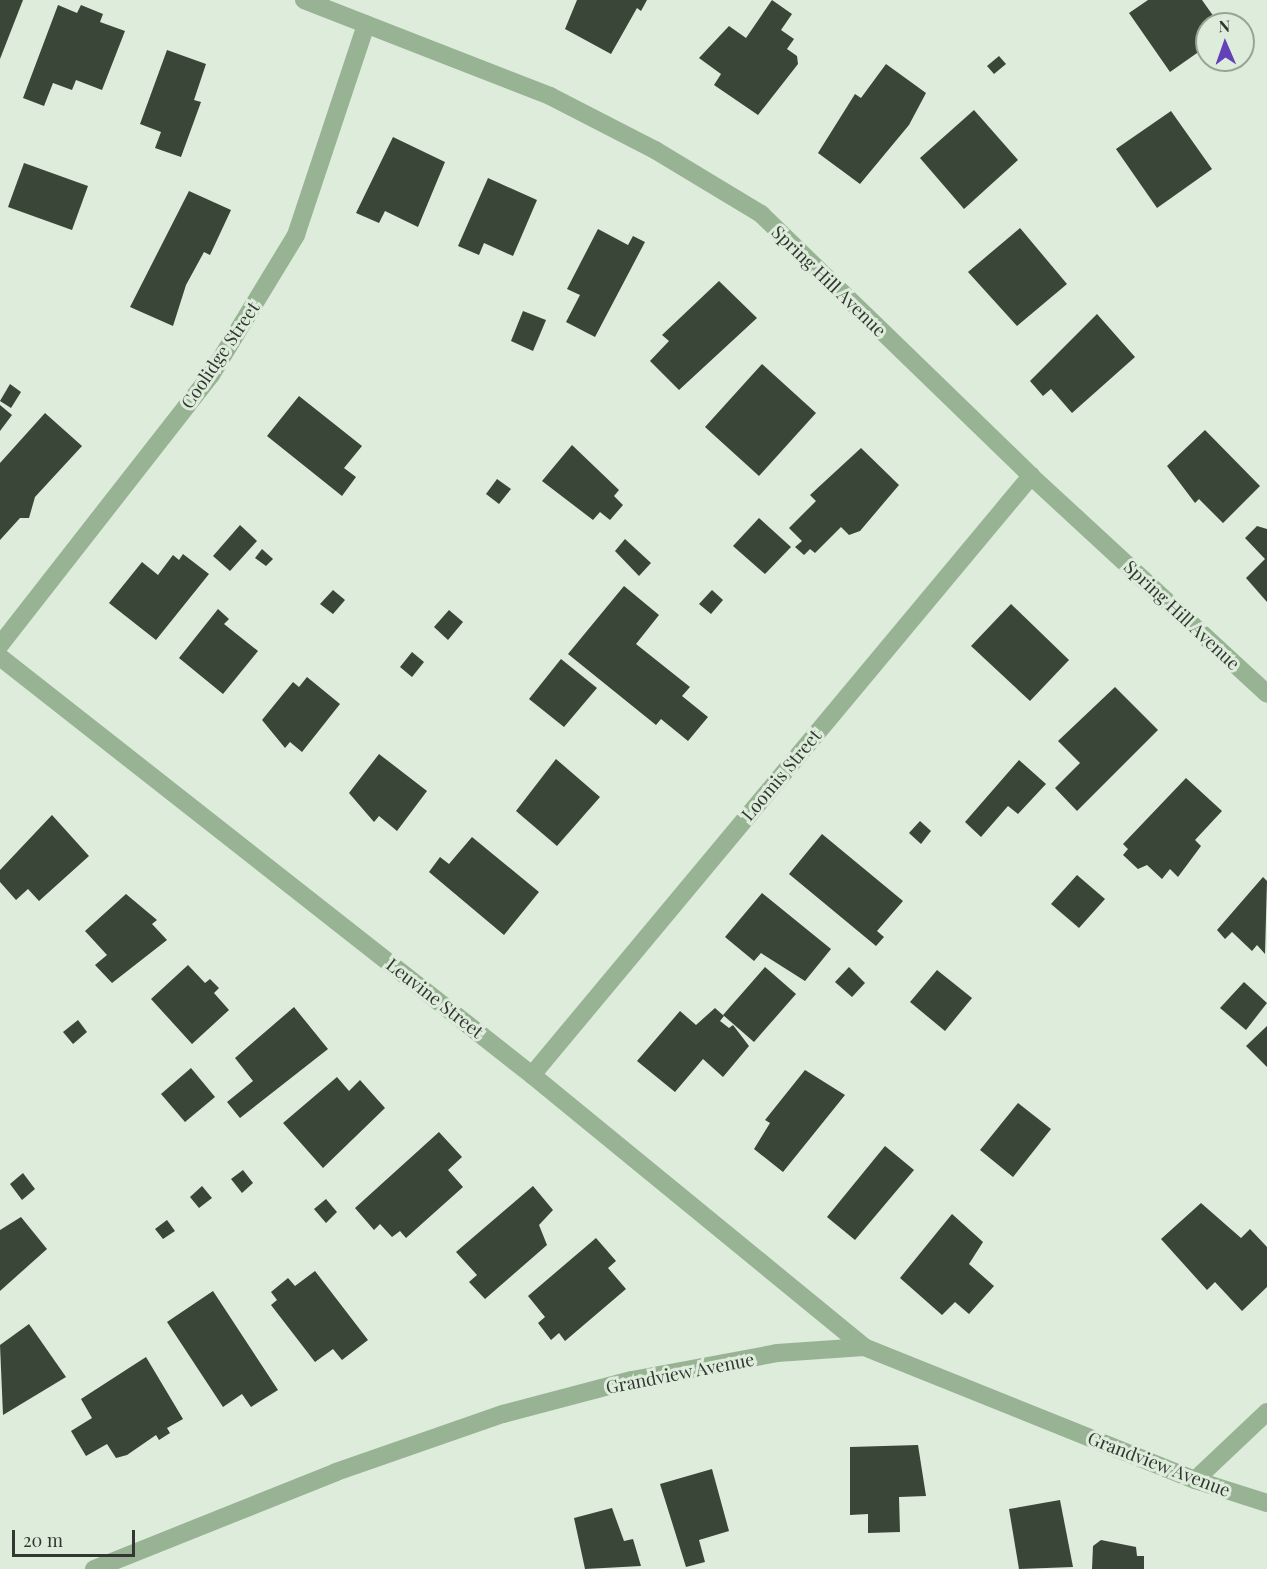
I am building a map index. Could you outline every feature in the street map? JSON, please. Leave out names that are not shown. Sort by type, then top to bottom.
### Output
[{"type":"street","name":"Spring Hill Avenue","points":[[304,0],[550,96],[655,150],[761,214],[1031,476],[1267,694]]},
{"type":"street","name":"Coolidge Street","points":[[0,645],[211,375],[296,235],[366,24]]},
{"type":"street","name":"Loomis Street","points":[[532,1074],[1031,476]]},
{"type":"street","name":"Leuvine Street","points":[[0,657],[532,1074],[864,1347]]},
{"type":"street","name":"Grandview Avenue","points":[[94,1569],[336,1472],[503,1414],[632,1380],[777,1353],[864,1347],[1195,1480],[1267,1503]]},
{"type":"street","points":[[1195,1480],[1267,1412]]},
{"type":"building","points":[[0,0],[23,0],[0,59]]},
{"type":"building","points":[[577,0],[647,0],[641,11],[637,8],[611,54],[565,29]]},
{"type":"building","points":[[772,0],[792,14],[781,30],[794,39],[787,49],[797,56],[798,64],[758,115],[714,85],[721,74],[699,58],[729,26],[746,38]]},
{"type":"building","points":[[1148,0],[1202,0],[1210,12],[1195,12],[1195,54],[1170,72],[1129,13]]},
{"type":"building","points":[[58,5],[77,13],[81,5],[103,14],[100,22],[125,31],[102,90],[76,80],[72,90],[53,83],[44,106],[23,98]]},
{"type":"building","points":[[167,50],[206,64],[194,100],[201,102],[181,157],[155,148],[161,132],[140,124]]},
{"type":"building","points":[[999,56],[1006,64],[994,74],[987,66]]},
{"type":"building","points":[[886,64],[926,93],[909,125],[860,184],[818,153],[855,94],[861,98]]},
{"type":"building","points":[[974,110],[1018,160],[964,209],[920,158]]},
{"type":"building","points":[[1171,111],[1212,169],[1157,208],[1116,149]]},
{"type":"building","points":[[393,137],[445,162],[418,227],[385,211],[379,223],[356,213]]},
{"type":"building","points":[[24,163],[88,186],[72,230],[8,207]]},
{"type":"building","points":[[488,178],[537,200],[513,256],[484,243],[479,255],[458,246]]},
{"type":"building","points":[[189,191],[231,210],[210,255],[204,252],[186,285],[173,326],[130,307]]},
{"type":"building","points":[[1020,228],[1067,284],[1017,326],[968,272]]},
{"type":"building","points":[[598,229],[628,245],[633,236],[645,242],[595,337],[566,322],[580,295],[567,289]]},
{"type":"building","points":[[719,281],[757,318],[679,390],[650,361],[669,341],[662,335]]},
{"type":"building","points":[[523,311],[546,320],[533,351],[511,341]]},
{"type":"building","points":[[1097,314],[1135,357],[1072,413],[1051,389],[1043,396],[1030,381]]},
{"type":"building","points":[[762,364],[816,413],[759,476],[705,427]]},
{"type":"building","points":[[10,384],[21,392],[11,408],[0,401]]},
{"type":"building","points":[[299,396],[362,446],[344,468],[356,477],[342,496],[267,436]]},
{"type":"building","points":[[0,405],[12,415],[0,431]]},
{"type":"building","points":[[45,413],[82,446],[35,497],[29,518],[20,518],[0,540],[0,463]]},
{"type":"building","points":[[1205,430],[1260,486],[1223,523],[1199,499],[1195,503],[1167,466]]},
{"type":"building","points":[[572,445],[619,490],[614,496],[623,505],[610,520],[600,512],[593,520],[542,481]]},
{"type":"building","points":[[861,448],[899,485],[860,531],[849,535],[841,527],[815,553],[810,549],[804,555],[795,547],[802,541],[789,528],[816,501],[810,495]]},
{"type":"building","points":[[497,479],[511,489],[499,504],[486,494]]},
{"type":"building","points":[[759,518],[791,547],[765,574],[733,546]]},
{"type":"building","points":[[240,525],[257,541],[230,571],[213,556]]},
{"type":"building","points":[[1257,526],[1267,529],[1267,602],[1246,578],[1265,559],[1245,538]]},
{"type":"building","points":[[625,539],[651,563],[639,576],[615,551]]},
{"type":"building","points":[[262,549],[273,559],[266,566],[255,558]]},
{"type":"building","points":[[183,554],[209,574],[156,640],[109,603],[142,562],[158,575],[173,555],[179,560]]},
{"type":"building","points":[[624,586],[659,615],[636,644],[690,687],[682,696],[708,717],[688,741],[661,719],[656,725],[568,654]]},
{"type":"building","points":[[333,590],[345,600],[333,614],[320,604]]},
{"type":"building","points":[[712,590],[723,600],[711,614],[699,604]]},
{"type":"building","points":[[1011,604],[1069,660],[1030,701],[971,646]]},
{"type":"building","points":[[218,609],[229,619],[224,624],[258,651],[223,694],[179,658]]},
{"type":"building","points":[[449,610],[463,622],[448,640],[434,627]]},
{"type":"building","points":[[412,652],[424,662],[412,677],[400,667]]},
{"type":"building","points":[[561,659],[597,688],[564,727],[529,699]]},
{"type":"building","points":[[307,677],[340,704],[302,752],[290,742],[285,748],[262,720],[293,682],[299,687]]},
{"type":"building","points":[[1115,687],[1158,730],[1077,811],[1055,788],[1080,763],[1058,741]]},
{"type":"building","points":[[379,754],[427,791],[397,831],[379,816],[374,822],[349,793]]},
{"type":"building","points":[[556,759],[600,797],[557,846],[516,811]]},
{"type":"building","points":[[1019,760],[1046,784],[1018,814],[1008,806],[981,837],[965,822]]},
{"type":"building","points":[[1186,778],[1222,811],[1195,840],[1201,846],[1178,877],[1170,869],[1162,879],[1147,865],[1138,869],[1123,855],[1128,849],[1123,844]]},
{"type":"building","points":[[52,815],[89,856],[39,901],[28,889],[16,900],[0,882],[0,870]]},
{"type":"building","points":[[920,821],[931,831],[921,844],[909,833]]},
{"type":"building","points":[[822,834],[903,901],[877,931],[884,937],[876,946],[789,874]]},
{"type":"building","points":[[472,837],[539,892],[504,935],[429,872],[440,857],[449,864]]},
{"type":"building","points":[[1077,875],[1105,899],[1079,928],[1051,904]]},
{"type":"building","points":[[1263,877],[1267,881],[1265,954],[1257,945],[1252,951],[1232,932],[1225,939],[1217,930]]},
{"type":"building","points":[[762,893],[831,949],[805,981],[761,953],[754,961],[725,937]]},
{"type":"building","points":[[126,894],[157,920],[152,924],[167,940],[112,983],[95,965],[107,955],[85,931]]},
{"type":"building","points":[[188,965],[205,983],[210,979],[219,988],[214,993],[229,1010],[192,1044],[151,999]]},
{"type":"building","points":[[765,967],[796,994],[754,1042],[723,1015]]},
{"type":"building","points":[[849,967],[865,983],[852,997],[835,982]]},
{"type":"building","points":[[937,970],[972,998],[945,1031],[910,1002]]},
{"type":"building","points":[[1244,982],[1267,1003],[1246,1030],[1220,1008]]},
{"type":"building","points":[[294,1007],[328,1049],[240,1118],[227,1102],[253,1081],[235,1058]]},
{"type":"building","points":[[715,1008],[724,1016],[720,1021],[729,1028],[733,1025],[749,1046],[723,1077],[703,1059],[675,1092],[637,1061],[680,1011],[696,1025]]},
{"type":"building","points":[[78,1020],[87,1032],[73,1044],[63,1032]]},
{"type":"building","points":[[1267,1026],[1267,1067],[1246,1046]]},
{"type":"building","points":[[191,1068],[215,1097],[185,1122],[161,1094]]},
{"type":"building","points":[[805,1070],[845,1095],[783,1172],[754,1149],[770,1123],[765,1120]]},
{"type":"building","points":[[337,1077],[349,1091],[360,1080],[385,1108],[323,1168],[283,1123]]},
{"type":"building","points":[[1018,1103],[1051,1129],[1013,1177],[980,1150]]},
{"type":"building","points":[[439,1132],[462,1157],[448,1170],[463,1187],[406,1238],[400,1231],[392,1237],[380,1224],[374,1230],[355,1208]]},
{"type":"building","points":[[885,1146],[914,1170],[855,1240],[827,1217]]},
{"type":"building","points":[[243,1170],[253,1183],[242,1193],[231,1179]]},
{"type":"building","points":[[23,1173],[35,1189],[22,1200],[10,1184]]},
{"type":"building","points":[[202,1186],[212,1198],[199,1208],[190,1197]]},
{"type":"building","points":[[533,1186],[553,1210],[539,1225],[547,1245],[485,1299],[469,1282],[477,1275],[456,1252]]},
{"type":"building","points":[[326,1199],[337,1212],[326,1223],[314,1209]]},
{"type":"building","points":[[1201,1203],[1241,1238],[1250,1229],[1267,1247],[1267,1287],[1242,1311],[1215,1282],[1207,1290],[1161,1239]]},
{"type":"building","points":[[952,1214],[983,1242],[969,1264],[994,1286],[969,1314],[955,1302],[942,1315],[900,1278]]},
{"type":"building","points":[[21,1217],[47,1249],[0,1291],[0,1230]]},
{"type":"building","points":[[167,1220],[175,1231],[163,1239],[155,1229]]},
{"type":"building","points":[[596,1238],[616,1261],[608,1268],[626,1289],[565,1341],[559,1333],[551,1340],[538,1323],[545,1317],[528,1296]]},
{"type":"building","points":[[315,1271],[368,1340],[342,1360],[333,1349],[315,1362],[271,1305],[277,1300],[271,1292],[288,1278],[295,1286]]},
{"type":"building","points":[[213,1291],[278,1390],[251,1407],[242,1394],[223,1407],[167,1322]]},
{"type":"building","points":[[29,1324],[66,1377],[3,1415],[0,1345]]},
{"type":"building","points":[[146,1357],[183,1419],[167,1428],[170,1433],[159,1440],[156,1435],[127,1455],[116,1458],[107,1444],[86,1456],[71,1431],[92,1418],[81,1399]]},
{"type":"building","points":[[918,1445],[926,1496],[899,1497],[900,1532],[868,1533],[868,1514],[850,1515],[850,1447]]},
{"type":"building","points":[[712,1469],[729,1531],[699,1540],[705,1562],[686,1567],[660,1484]]},
{"type":"building","points":[[1060,1500],[1073,1567],[1019,1569],[1009,1509]]},
{"type":"building","points":[[612,1508],[624,1541],[633,1539],[641,1566],[585,1569],[574,1518]]},
{"type":"building","points":[[1101,1540],[1136,1547],[1137,1556],[1144,1556],[1144,1569],[1092,1569],[1093,1546]]}]
